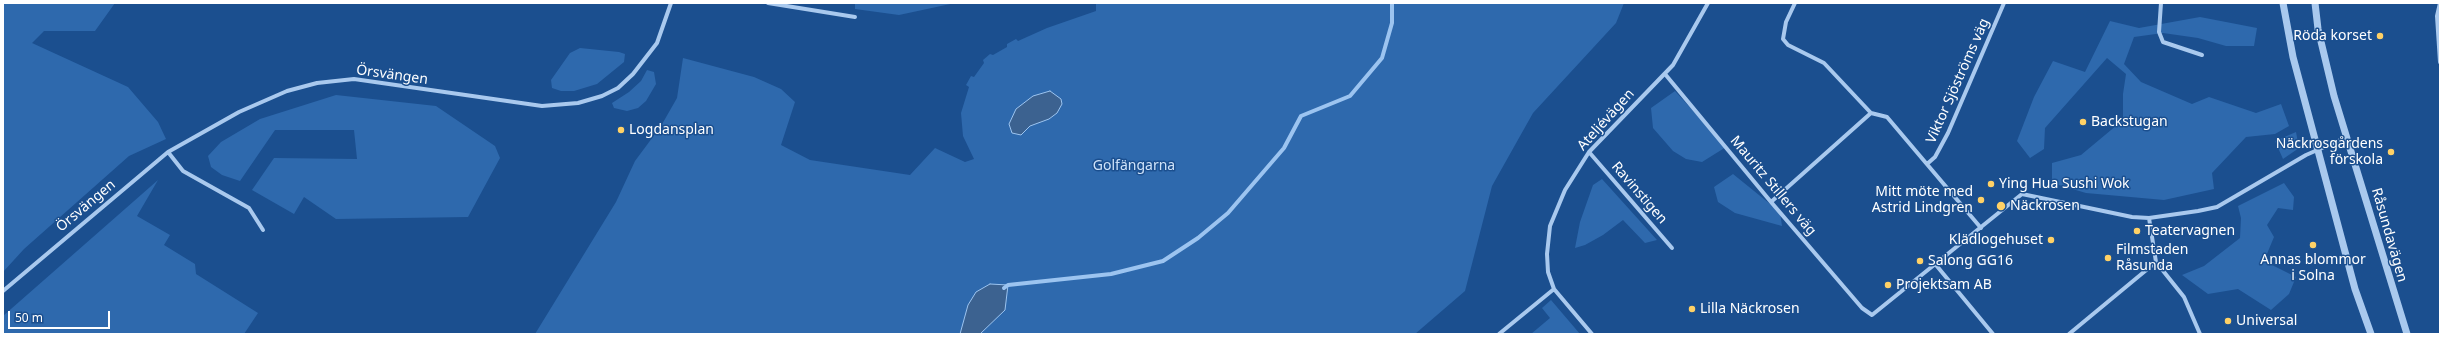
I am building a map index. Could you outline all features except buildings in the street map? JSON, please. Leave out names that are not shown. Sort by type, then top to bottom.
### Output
[{"type":"street","name":"Örsvängen","points":[[3,291],[168,152],[239,112],[287,91],[317,83],[354,79],[542,106],[578,103],[602,96],[618,88],[650,54],[657,43],[671,3]]},
{"type":"street","points":[[768,3],[855,17]]},
{"type":"street","name":"Ateljévägen","points":[[1554,290],[1547,266],[1550,226],[1565,190],[1589,152],[1665,74],[1675,60],[1708,3]]},
{"type":"street","points":[[1795,3],[1786,22],[1783,40],[1788,45],[1824,63],[1871,113],[1887,117],[1981,228]]},
{"type":"street","name":"Viktor Sjöströms väg","points":[[1927,164],[1935,156],[1948,133],[2004,3]]},
{"type":"street","points":[[2162,3],[2159,32],[2163,42],[2202,55]]},
{"type":"street","points":[[2282,3],[2292,57],[2319,149],[2356,289],[2371,334]]},
{"type":"street","name":"Råsundavägen","points":[[2315,3],[2318,29],[2347,137],[2407,334]]},
{"type":"street","points":[[2440,3],[2438,16],[2440,62]]},
{"type":"street","name":"Mauritz Stillers väg","points":[[1665,74],[1771,202],[1865,311],[1872,315],[1876,313],[1936,265]]},
{"type":"street","points":[[1771,202],[1871,113]]},
{"type":"street","points":[[1993,334],[1936,265],[2022,194],[2132,217],[2150,218],[2217,207],[2319,149],[2347,137]]},
{"type":"street","points":[[168,152],[183,171],[249,208],[263,230]]},
{"type":"street","name":"Ravinstigen","points":[[1589,152],[1672,248]]},
{"type":"street","points":[[2150,218],[2156,262],[2184,297],[2200,334]]},
{"type":"street","points":[[2069,334],[2156,262]]},
{"type":"street","points":[[1499,334],[1554,290],[1592,334]]},
{"type":"green space","points":[[3,3],[115,3],[95,31],[44,31],[32,43],[128,87],[158,122],[166,139],[129,156],[24,249],[3,272]]},
{"type":"green space","points":[[855,3],[955,3],[899,15],[855,9]]},
{"type":"green space","name":"Golfängarna","points":[[1096,3],[1624,3],[1616,23],[1533,113],[1492,186],[1465,291],[1415,334],[535,334],[616,202],[635,161],[661,126],[677,98],[683,58],[754,77],[781,89],[795,102],[781,145],[810,160],[910,175],[935,148],[965,162],[974,159],[963,136],[961,113],[969,87],[966,85],[971,76],[974,77],[984,63],[983,60],[990,54],[993,55],[1007,47],[1007,44],[1016,39],[1018,41],[1047,28],[1096,11]]},
{"type":"green space","points":[[2200,17],[2257,28],[2254,46],[2226,46],[2198,38],[2163,33],[2134,37],[2124,64],[2141,82],[2192,104],[2209,97],[2256,113],[2281,104],[2289,126],[2275,134],[2246,137],[2212,173],[2214,189],[2164,200],[2086,193],[2052,183],[2052,163],[2081,155],[2123,120],[2123,94],[2126,74],[2107,58],[2045,128],[2044,149],[2030,158],[2017,141],[2034,97],[2053,61],[2085,72],[2110,21],[2139,28]]},
{"type":"green space","points":[[580,48],[619,52],[625,54],[624,62],[597,84],[574,91],[561,91],[552,88],[551,80],[570,53]]},
{"type":"green space","points":[[647,70],[654,72],[656,84],[646,101],[638,108],[627,111],[614,108],[612,103],[629,92],[641,81]]},
{"type":"green space","points":[[1675,91],[1726,147],[1702,162],[1686,159],[1673,151],[1653,128],[1651,108]]},
{"type":"green space","points":[[336,95],[436,106],[495,146],[500,158],[468,217],[336,219],[304,197],[294,214],[252,190],[274,158],[357,159],[354,130],[275,130],[240,181],[222,175],[211,167],[208,156],[221,142],[260,119]]},
{"type":"green space","points":[[2296,132],[2299,148],[2283,159],[2275,141]]},
{"type":"green space","points":[[1733,174],[1780,212],[1782,226],[1735,213],[1718,202],[1714,187]]},
{"type":"green space","points":[[1602,179],[1657,240],[1645,243],[1623,220],[1603,235],[1585,245],[1575,248],[1580,222],[1593,185]]},
{"type":"green space","points":[[158,180],[137,216],[170,235],[164,245],[195,264],[196,274],[258,313],[244,334],[3,334],[3,316]]},
{"type":"green space","points":[[2284,183],[2294,197],[2293,210],[2278,208],[2267,225],[2274,237],[2264,261],[2296,277],[2289,294],[2271,310],[2238,289],[2208,294],[2182,275],[2204,266],[2240,238],[2241,218],[2238,206]]},
{"type":"green space","points":[[1551,300],[1580,334],[1531,334],[1550,318],[1542,308]]},
{"type":"shaded area","points":[[1050,91],[1061,99],[1062,104],[1057,113],[1049,119],[1030,126],[1021,135],[1012,133],[1009,124],[1016,109],[1033,96]]},
{"type":"shaded area","points":[[990,284],[1008,285],[1005,310],[980,334],[960,334],[968,305],[976,292]]},
{"type":"waterway","points":[[1004,288],[1008,285],[1111,274],[1163,261],[1198,238],[1228,213],[1284,148],[1301,116],[1350,96],[1382,58],[1392,23],[1392,3]]},
{"type":"place","name":"Röda korset","points":[[2380,36]]},
{"type":"place","name":"Backstugan","points":[[2083,122]]},
{"type":"place","name":"Logdansplan","points":[[621,130]]},
{"type":"place","name":"Näckrosgårdens förskola","points":[[2391,152]]},
{"type":"place","name":"Ying Hua Sushi Wok","points":[[1991,184]]},
{"type":"place","name":"Mitt möte med Astrid Lindgren","points":[[1981,200]]},
{"type":"place","name":"Näckrosen","points":[[2001,206]]},
{"type":"place","name":"Teatervagnen","points":[[2137,231]]},
{"type":"place","name":"Klädlogehuset","points":[[2051,240]]},
{"type":"place","name":"Annas blommor i Solna","points":[[2313,245]]},
{"type":"place","name":"Filmstaden Råsunda","points":[[2108,258]]},
{"type":"place","name":"Salong GG16","points":[[1920,261]]},
{"type":"place","name":"Projektsam AB","points":[[1888,285]]},
{"type":"place","name":"Lilla Näckrosen","points":[[1692,309]]},
{"type":"place","name":"Universal","points":[[2228,321]]}]
